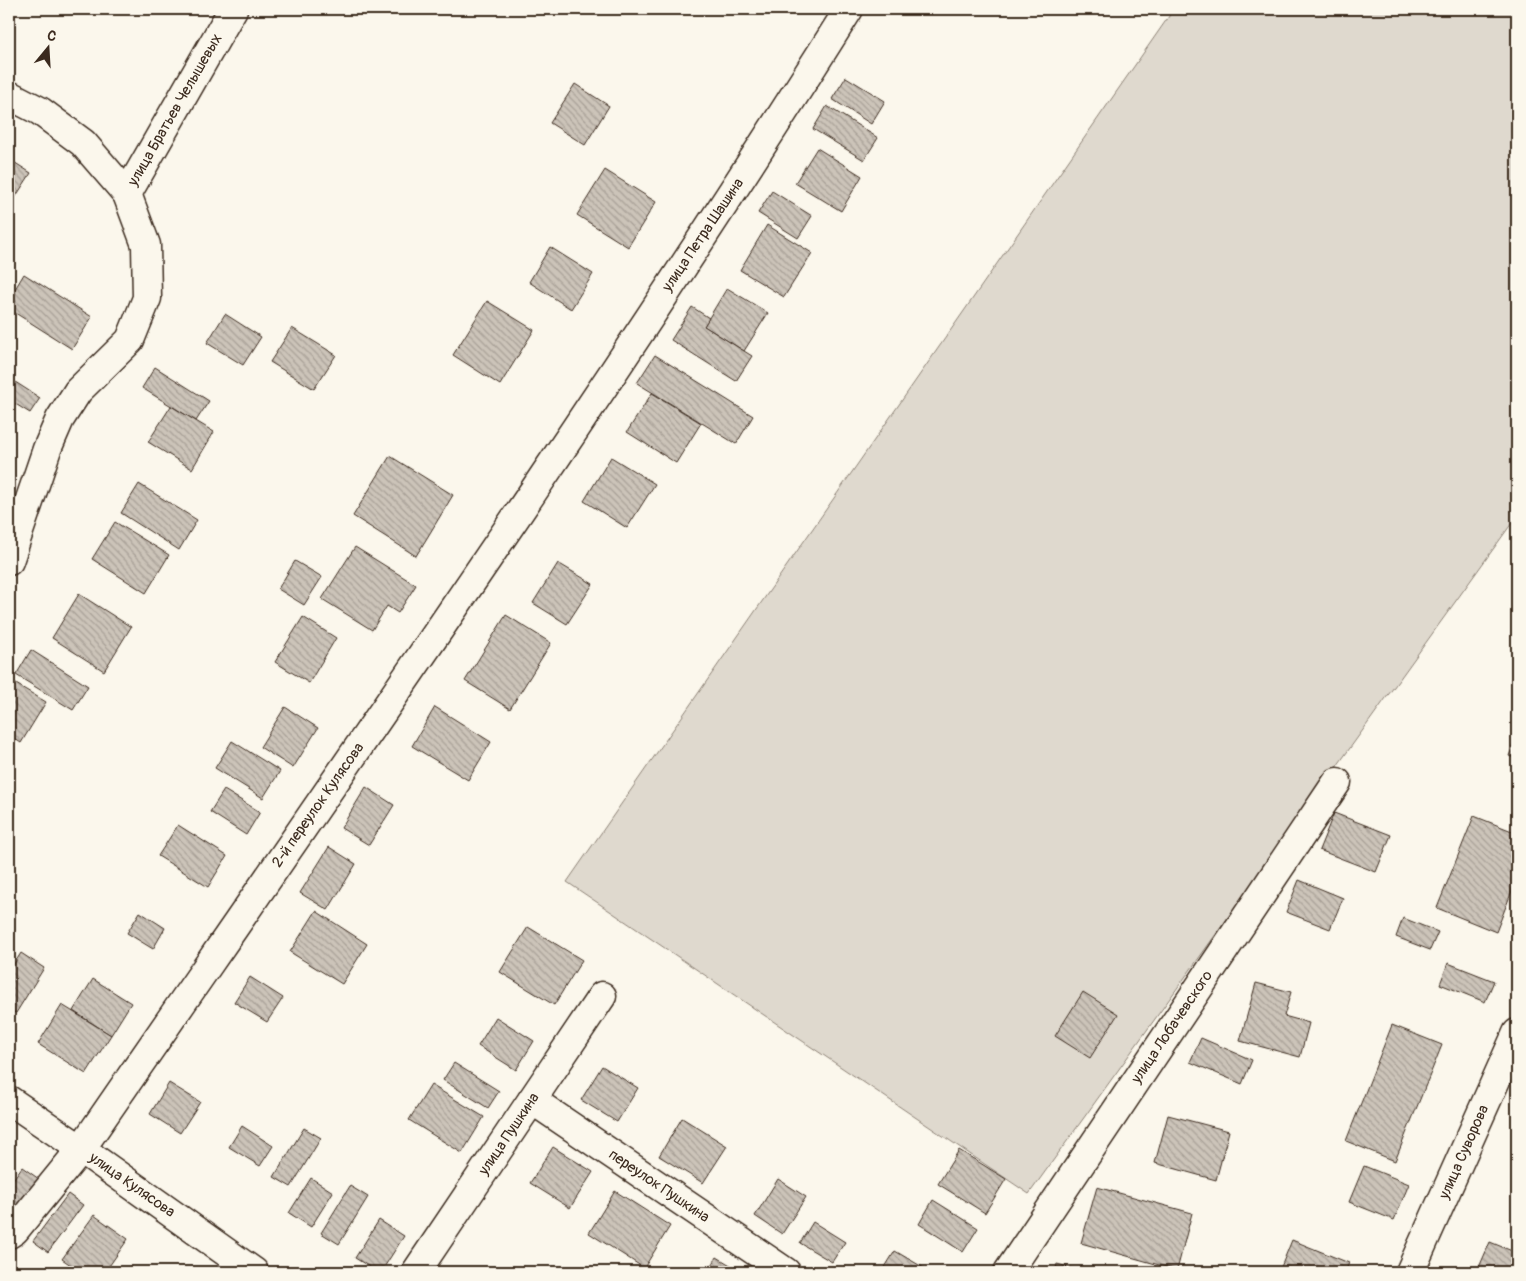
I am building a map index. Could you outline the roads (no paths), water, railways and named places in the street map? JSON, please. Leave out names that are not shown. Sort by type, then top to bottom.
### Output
[{"type":"street","name":"улица Братьев Челышевых","points":[[9,561],[47,449],[60,420],[78,390],[130,340],[147,298],[146,245],[127,194],[233,9]]},
{"type":"street","name":"улица Петра Шашина","points":[[555,460],[770,135],[849,9]]},
{"type":"street","points":[[9,95],[40,111],[84,143],[127,194]]},
{"type":"street","name":"2-й переулок Кулясова","points":[[9,1234],[15,1230],[81,1149],[555,460]]},
{"type":"street","name":"улица Лобачевского","points":[[1008,1272],[1337,782]]},
{"type":"street","name":"улица Пушкина","points":[[416,1272],[602,996]]},
{"type":"street","name":"улица Суворова","points":[[1410,1272],[1517,1032]]},
{"type":"street","name":"улица Кулясова","points":[[9,1100],[254,1272]]},
{"type":"street","name":"переулок Пушкина","points":[[532,1100],[786,1272]]}]
